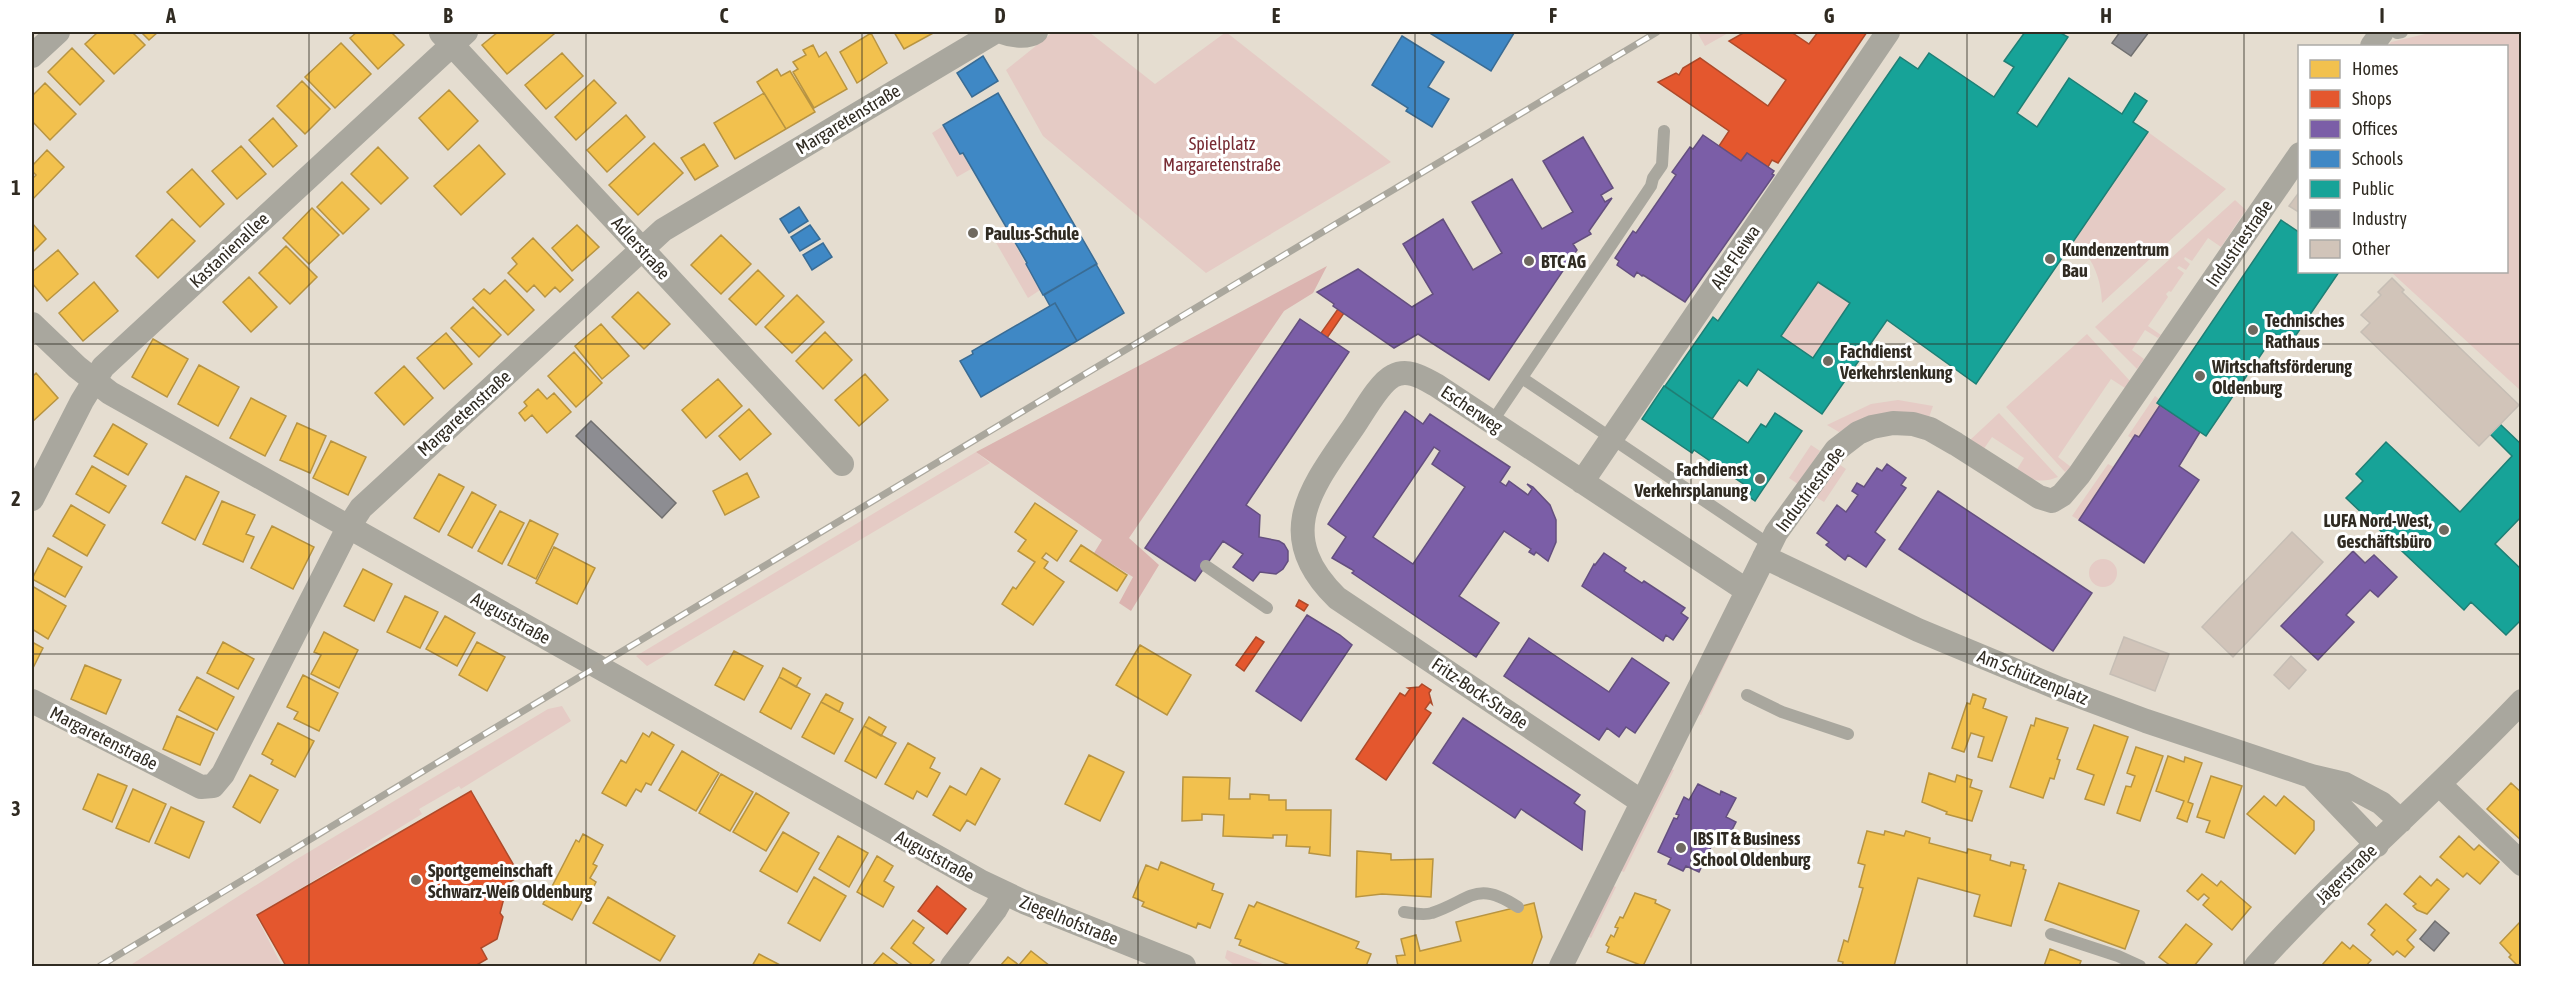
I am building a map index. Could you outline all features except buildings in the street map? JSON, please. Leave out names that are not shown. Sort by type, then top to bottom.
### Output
[{"type":"street","points":[[32,56],[58,32]]},
{"type":"street","name":"Margaretenstraße","points":[[32,701],[201,787],[213,786],[228,763],[348,528],[361,508],[663,230],[995,32]]},
{"type":"street","points":[[1002,32],[1032,35],[1036,32]]},
{"type":"street","name":"Alte Fleiwa","points":[[1582,482],[1888,32]]},
{"type":"street","points":[[2374,45],[2394,32]]},
{"type":"street","name":"Adlerstraße","points":[[452,36],[643,250],[842,464]]},
{"type":"street","name":"Kastanienallee","points":[[32,499],[93,381],[108,363],[452,36]]},
{"type":"street","name":"Industriestraße","points":[[1561,966],[1767,550],[1836,450],[1858,433],[1872,427],[1893,423],[1913,424],[1930,429],[2039,497],[2052,501],[2062,495],[2079,475],[2298,157]]},
{"type":"street","name":"Auguststraße","points":[[32,324],[93,381],[348,528],[1004,894]]},
{"type":"street","name":"Escherweg","points":[[1321,582],[1312,570],[1304,542],[1302,524],[1305,504],[1315,483],[1377,393],[1392,376],[1404,372],[1419,376],[1492,422],[1746,590]]},
{"type":"street","name":"Am Schützenplatz","points":[[1767,550],[1918,630],[2060,689],[2146,721],[2311,776],[2345,784],[2381,803],[2401,821]]},
{"type":"street","name":"Fritz-Bock-Straße","points":[[1321,582],[1337,597],[1642,802]]},
{"type":"street","name":"Jägerstraße","points":[[2256,966],[2284,935],[2440,785],[2522,701]]},
{"type":"street","name":"Am Schützenplatz","points":[[2311,776],[2377,844]]},
{"type":"street","points":[[2440,785],[2522,864]]},
{"type":"street","name":"Ziegelhofstraße","points":[[952,966],[991,916],[1004,894],[1184,966]]},
{"type":"lane","points":[[1492,422],[1652,186],[1653,178],[1662,165],[1664,131]]},
{"type":"lane","points":[[1522,378],[1612,438],[1767,550]]},
{"type":"lane","points":[[1206,566],[1267,608]]},
{"type":"lane","points":[[1747,695],[1782,712],[1848,734]]},
{"type":"lane","points":[[1404,912],[1429,914],[1474,893],[1499,896],[1518,907]]},
{"type":"lane","points":[[2051,934],[2118,956],[2140,966]]},
{"type":"green space","name":"Spielplatz Margaretenstraße","points":[[1053,32],[1089,32],[1155,84],[1226,32],[1391,162],[1206,273],[1043,136],[1006,70]]},
{"type":"green space","points":[[1697,32],[1730,32],[1705,46]]},
{"type":"green space","points":[[2434,32],[2521,32],[2521,391],[2392,273],[2508,273],[2508,45],[2389,45],[2391,42]]},
{"type":"green space","points":[[943,126],[971,169],[957,177],[932,133]]},
{"type":"green space","points":[[2148,132],[2226,189],[2102,303],[2095,269],[2086,254],[2073,241]]},
{"type":"green space","points":[[2235,200],[2246,210],[2221,247],[2208,238],[2192,261],[2185,257],[2184,259],[2190,264],[2186,270],[2179,266],[2177,268],[2184,273],[2171,292],[2166,294],[2168,297],[2148,326],[2161,335],[2158,338],[2145,330],[2132,350],[2144,359],[2137,369],[2095,327]]},
{"type":"green space","points":[[1005,226],[1040,290],[1028,298],[991,234]]},
{"type":"green space","points":[[1818,282],[1850,303],[1813,358],[1781,336]]},
{"type":"green space","points":[[2087,334],[2130,381],[2125,388],[2111,379],[2058,457],[2071,467],[2065,472],[2006,407]]},
{"type":"green space","points":[[2155,396],[2159,399],[2157,403],[2160,405],[2139,437],[2135,435],[2133,439],[2128,436]]},
{"type":"green space","points":[[1898,400],[1933,406],[1928,420],[1854,423],[1839,432],[1827,425],[1871,404]]},
{"type":"green space","points":[[1999,413],[2058,477],[2036,480],[2016,471],[2024,458],[1992,437],[1983,450],[1969,441]]},
{"type":"green space","points":[[1811,445],[1820,451],[1798,484],[1789,478]]},
{"type":"green space","points":[[976,452],[990,463],[647,666],[636,656]]},
{"type":"green space","points":[[1837,463],[1846,469],[1824,502],[1814,496]]},
{"type":"green space","points":[[2108,464],[2114,467],[2079,520],[2072,516]]},
{"type":"green space","points":[[2103,559],[2113,563],[2117,573],[2113,583],[2103,587],[2093,583],[2089,573],[2093,563]]},
{"type":"green space","points":[[1759,593],[1701,715],[1696,713]]},
{"type":"green space","points":[[562,706],[571,721],[461,789],[459,786],[419,809],[422,814],[256,916],[282,966],[129,966],[297,859],[548,709]]},
{"type":"green space","points":[[1669,768],[1674,770],[1624,872],[1619,870]]},
{"type":"green space","points":[[1612,885],[1616,887],[1591,938],[1587,936]]},
{"type":"green space","points":[[1227,950],[1268,966],[1235,966],[1225,958]]},
{"type":"shaded area","points":[[1327,266],[1313,293],[1284,311],[1129,538],[1159,565],[1131,611],[1119,603],[1133,577],[1094,553],[1102,540],[976,452]]},
{"type":"railway","points":[[100,966],[1657,32]]},
{"type":"place","name":"Paulus-Schule","points":[[973,233]]},
{"type":"place","name":"Kundenzentrum Bau","points":[[2050,259]]},
{"type":"place","name":"BTC AG","points":[[1529,261]]},
{"type":"place","name":"Technisches Rathaus","points":[[2253,330]]},
{"type":"place","name":"Fachdienst Verkehrslenkung","points":[[1828,361]]},
{"type":"place","name":"Wirtschaftsförderung Oldenburg","points":[[2200,376]]},
{"type":"place","name":"Fachdienst Verkehrsplanung","points":[[1760,479]]},
{"type":"place","name":"LUFA Nord-West, Geschäftsbüro","points":[[2444,530]]},
{"type":"place","name":"IBS IT & Business School Oldenburg","points":[[1681,848]]},
{"type":"place","name":"Sportgemeinschaft Schwarz-Weiß Oldenburg","points":[[416,880]]}]
